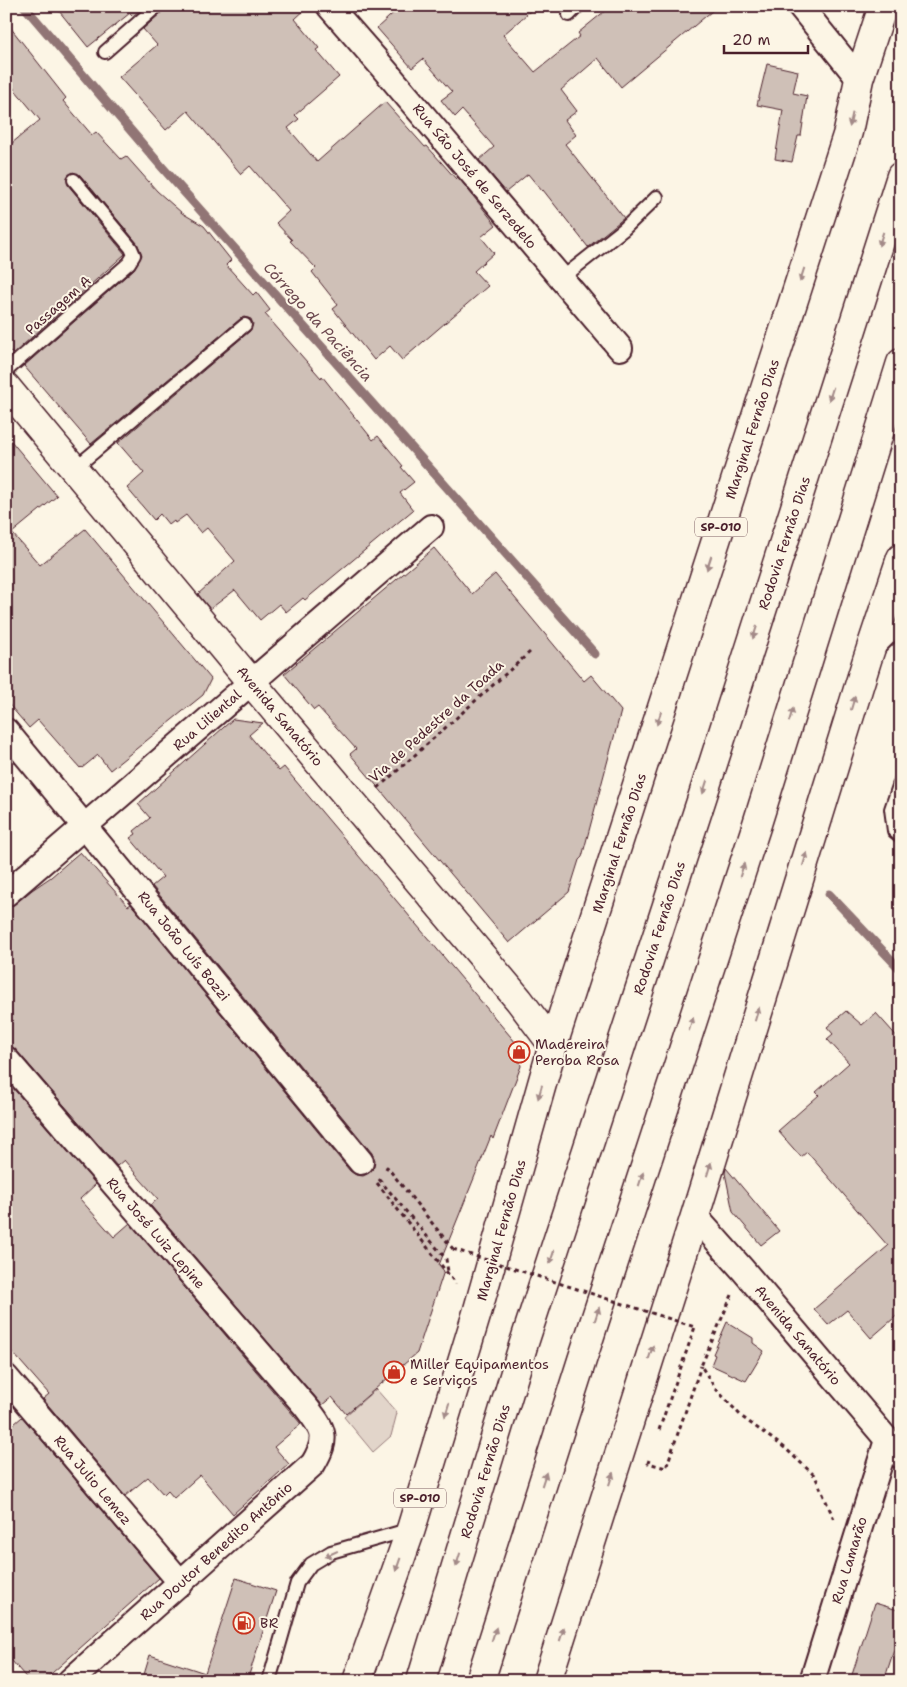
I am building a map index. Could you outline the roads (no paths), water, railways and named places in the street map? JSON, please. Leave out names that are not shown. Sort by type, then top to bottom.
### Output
[{"type":"main road","name":"Marginal Fernão Dias","points":[[357,1681],[410,1529],[477,1314],[553,1046],[848,132],[859,79],[883,6]]},
{"type":"main road","name":"Rodovia Fernão Dias","points":[[421,1681],[523,1346],[901,176]]},
{"type":"main road","points":[[480,1681],[584,1351],[760,814],[901,363]]},
{"type":"main road","name":"Avenida Sanatório","points":[[6,387],[519,1000],[553,1046]]},
{"type":"main road","points":[[547,1681],[695,1216],[867,660],[901,558]]},
{"type":"street","name":"Rua São José de Serzedelo","points":[[329,6],[620,348]]},
{"type":"street","points":[[800,6],[859,79]]},
{"type":"street","name":"Rua Liliental","points":[[6,894],[431,527]]},
{"type":"street","name":"Rua João Luís Bozzi","points":[[6,730],[373,1170]]},
{"type":"street","name":"Rua José Luiz Lepine","points":[[6,1059],[306,1407]]},
{"type":"street","name":"Avenida Sanatório","points":[[695,1216],[894,1448]]},
{"type":"street","name":"Rua Julio Lemez","points":[[6,1377],[181,1583]]},
{"type":"street","name":"Rua Doutor Benedito Antônio","points":[[70,1681],[313,1464],[321,1451],[324,1433],[319,1423],[306,1407]]},
{"type":"street","name":"Rua Lamarão","points":[[812,1681],[850,1556],[894,1448]]},
{"type":"lane","points":[[105,52],[157,6]]},
{"type":"lane","name":"Passagem A","points":[[6,371],[129,263],[134,255],[132,248],[74,180]]},
{"type":"lane","points":[[562,278],[624,229],[657,197]]},
{"type":"lane","points":[[75,468],[245,325]]},
{"type":"lane","points":[[867,660],[901,626]]},
{"type":"lane","points":[[901,780],[891,808],[894,831],[901,837]]},
{"type":"lane","points":[[269,1681],[297,1584],[311,1564],[331,1552],[410,1529]]},
{"type":"waterway","name":"Córrego da Paciência","points":[[24,6],[162,167],[595,654]]},
{"type":"waterway","name":"Córrego da Paciência","points":[[829,894],[901,970]]},
{"type":"place","name":"Madereira Peroba Rosa","points":[[519,1052]]},
{"type":"place","name":"Miller Equipamentos e Serviços","points":[[394,1372]]},
{"type":"place","name":"BR","points":[[244,1623]]}]
